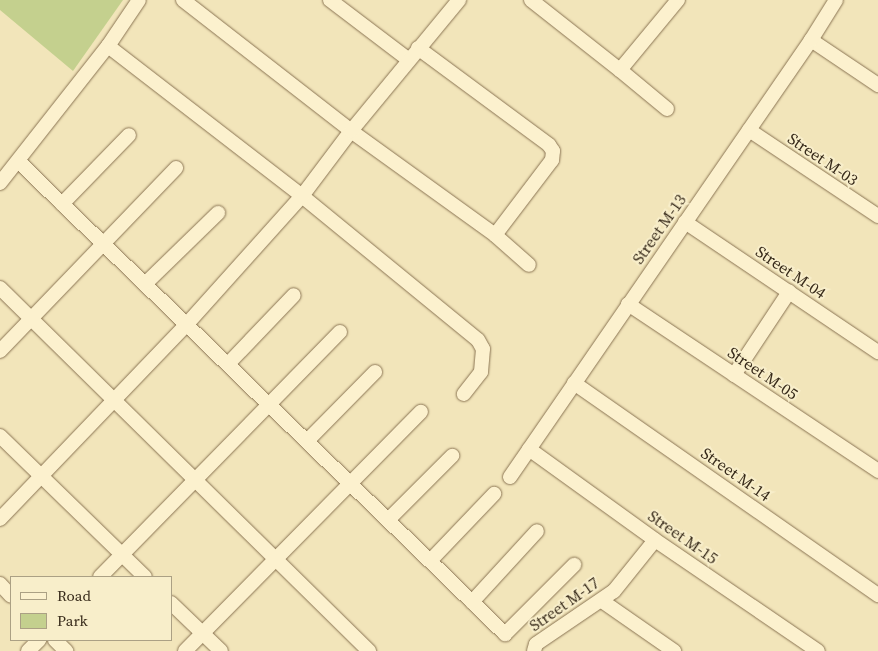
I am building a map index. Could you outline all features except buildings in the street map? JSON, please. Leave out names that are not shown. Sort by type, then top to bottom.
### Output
[{"type":"street","points":[[0,183],[108,46],[139,0]]},
{"type":"street","points":[[183,0],[350,132],[494,236],[529,265]]},
{"type":"street","points":[[330,0],[409,60]]},
{"type":"street","points":[[0,519],[187,324],[302,196],[350,132],[459,0]]},
{"type":"street","points":[[531,0],[667,109]]},
{"type":"street","points":[[620,70],[678,0]]},
{"type":"street","name":"Street M-13","points":[[510,477],[811,40],[836,0]]},
{"type":"street","points":[[811,40],[878,85]]},
{"type":"street","points":[[108,46],[302,196],[478,340],[483,349],[481,372],[464,394]]},
{"type":"street","points":[[418,48],[549,145],[553,152],[552,160],[494,236]]},
{"type":"street","name":"Street M-03","points":[[749,130],[878,216]]},
{"type":"street","points":[[62,204],[130,135]]},
{"type":"street","points":[[18,161],[505,634],[574,566]]},
{"type":"street","points":[[0,351],[176,168]]},
{"type":"street","points":[[145,284],[218,213]]},
{"type":"street","name":"Street M-04","points":[[685,222],[878,352]]},
{"type":"street","points":[[0,288],[30,320],[369,651]]},
{"type":"street","points":[[734,375],[789,292]]},
{"type":"street","points":[[228,364],[294,295]]},
{"type":"street","name":"Street M-05","points":[[628,304],[878,471]]},
{"type":"street","points":[[101,576],[340,332]]},
{"type":"street","points":[[307,441],[375,372]]},
{"type":"street","name":"Street M-14","points":[[574,383],[878,595]]},
{"type":"street","points":[[185,651],[421,412]]},
{"type":"street","points":[[0,436],[144,576]]},
{"type":"street","name":"Street M-15","points":[[529,449],[655,540],[818,651]]},
{"type":"street","points":[[388,520],[452,456]]},
{"type":"street","points":[[430,561],[494,494]]},
{"type":"street","points":[[472,602],[537,531]]},
{"type":"street","name":"Street M-17","points":[[534,651],[536,644],[602,601],[614,591],[655,540]]},
{"type":"street","points":[[0,584],[10,595]]},
{"type":"street","points":[[602,601],[674,651]]},
{"type":"street","points":[[172,604],[220,651]]},
{"type":"street","points":[[28,651],[38,641]]},
{"type":"street","points":[[56,641],[66,651]]},
{"type":"green space","points":[[0,0],[123,0],[73,71],[0,10]]}]
